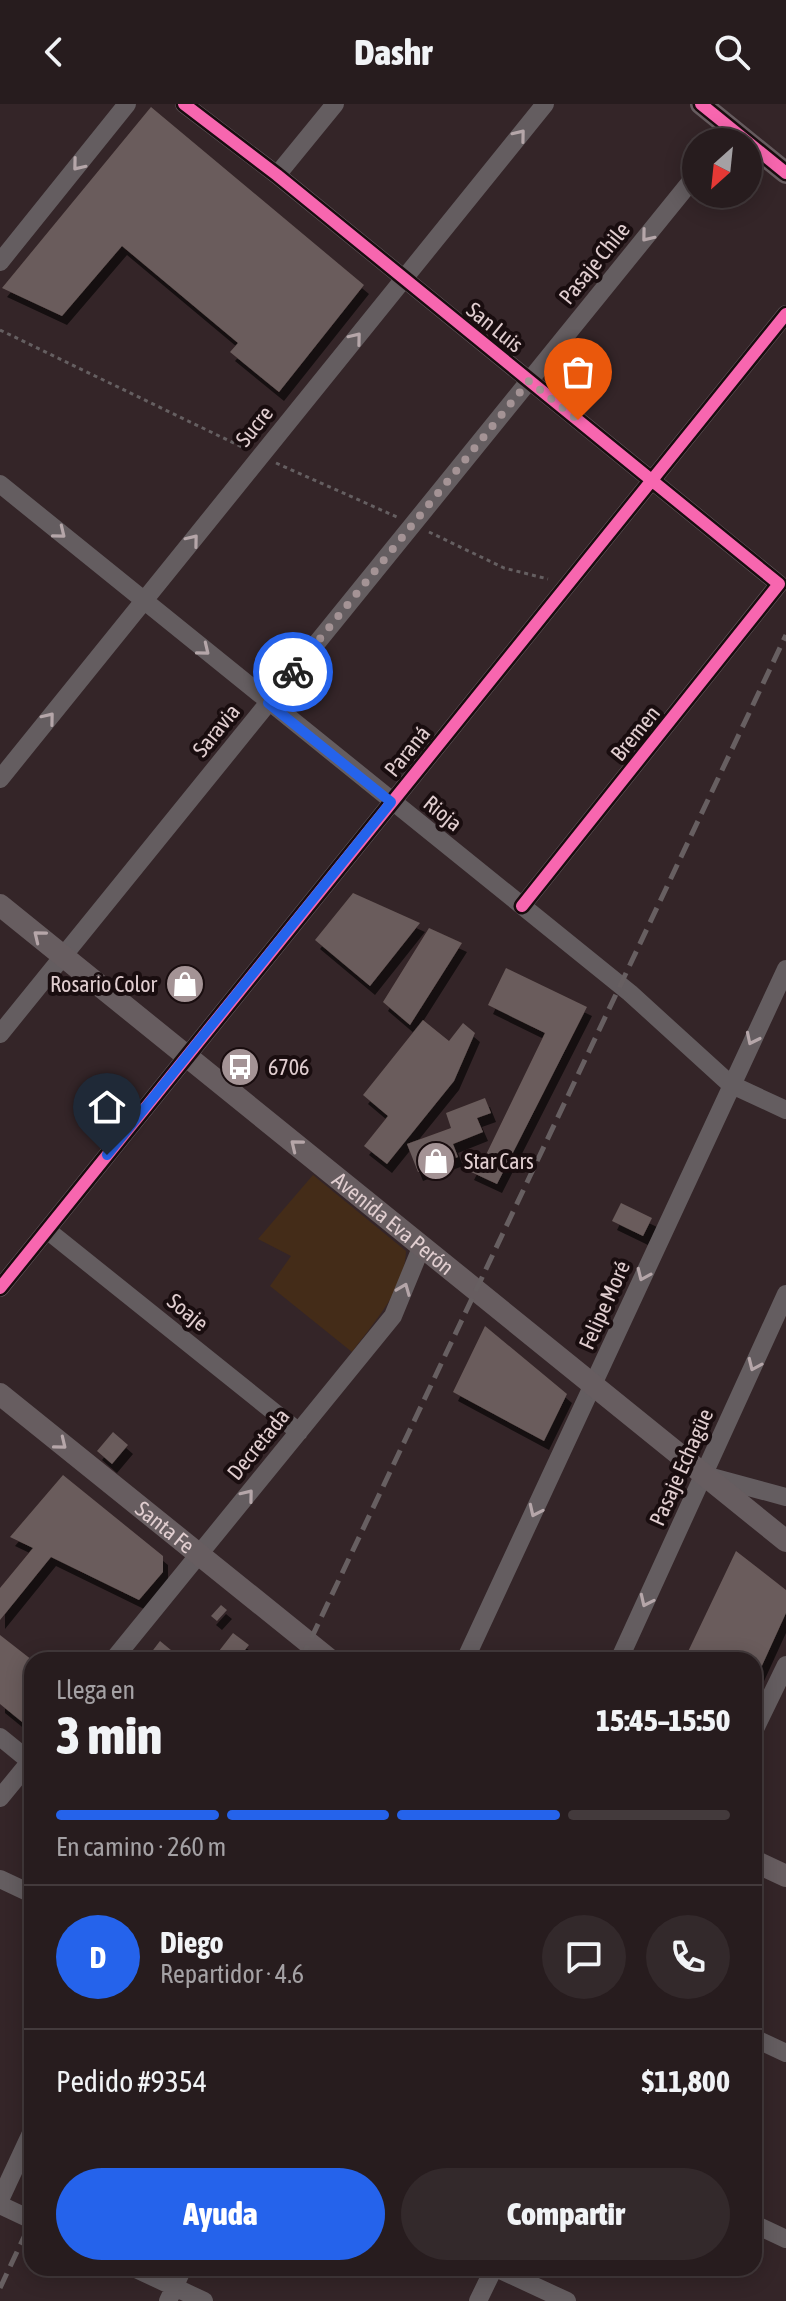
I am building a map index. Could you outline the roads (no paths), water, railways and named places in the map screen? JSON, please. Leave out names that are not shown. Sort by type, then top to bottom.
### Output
[{"type":"main road","points":[[701,104],[721,128]]},
{"type":"main road","points":[[762,158],[786,173]]},
{"type":"main road","name":"Avenida Eva Perón","points":[[0,905],[786,1541]]},
{"type":"main road","name":"Santa Fe","points":[[0,1394],[320,1652]]},
{"type":"main road","points":[[762,1865],[786,1876]]},
{"type":"street","points":[[0,262],[127,104]]},
{"type":"street","name":"San Luis","points":[[184,104],[277,175],[779,584]]},
{"type":"street","points":[[277,175],[335,104]]},
{"type":"street","name":"Sucre","points":[[0,779],[545,104]]},
{"type":"street","name":"Pasaje Chile","points":[[529,381],[682,192]]},
{"type":"street","name":"Paraná","points":[[0,1288],[786,314]]},
{"type":"street","name":"Saravia","points":[[0,1034],[529,381]]},
{"type":"street","name":"Rioja","points":[[0,484],[630,993],[730,1084],[786,1110]]},
{"type":"street","name":"Bremen","points":[[522,906],[779,584]]},
{"type":"street","name":"Felipe Moré","points":[[469,1652],[786,969]]},
{"type":"street","name":"Soaje","points":[[47,1230],[299,1432]]},
{"type":"street","name":"Decretada","points":[[119,1652],[393,1316],[421,1248]]},
{"type":"street","name":"Pasaje Echagüe","points":[[623,1652],[786,1294]]},
{"type":"street","points":[[704,1475],[786,1497]]},
{"type":"street","points":[[762,1714],[786,1665]]},
{"type":"street","points":[[0,1737],[24,1756]]},
{"type":"street","points":[[0,1798],[24,1769]]},
{"type":"street","points":[[0,1879],[24,1890]]},
{"type":"street","points":[[762,2042],[786,2053]]},
{"type":"street","points":[[24,2149],[0,2203],[24,2216]]},
{"type":"street","points":[[762,2228],[786,2239]]},
{"type":"street","points":[[145,2276],[171,2294],[204,2301]]},
{"type":"street","points":[[478,2301],[491,2276]]},
{"type":"street","points":[[512,2276],[567,2301]]},
{"type":"railway","points":[[305,1652],[786,635]]},
{"type":"railway","points":[[0,2288],[24,2237]]},
{"type":"place","name":"Rosario Color","points":[[185,984]]},
{"type":"place","name":"6706","points":[[240,1067]]},
{"type":"place","name":"Star Cars","points":[[436,1161]]}]
